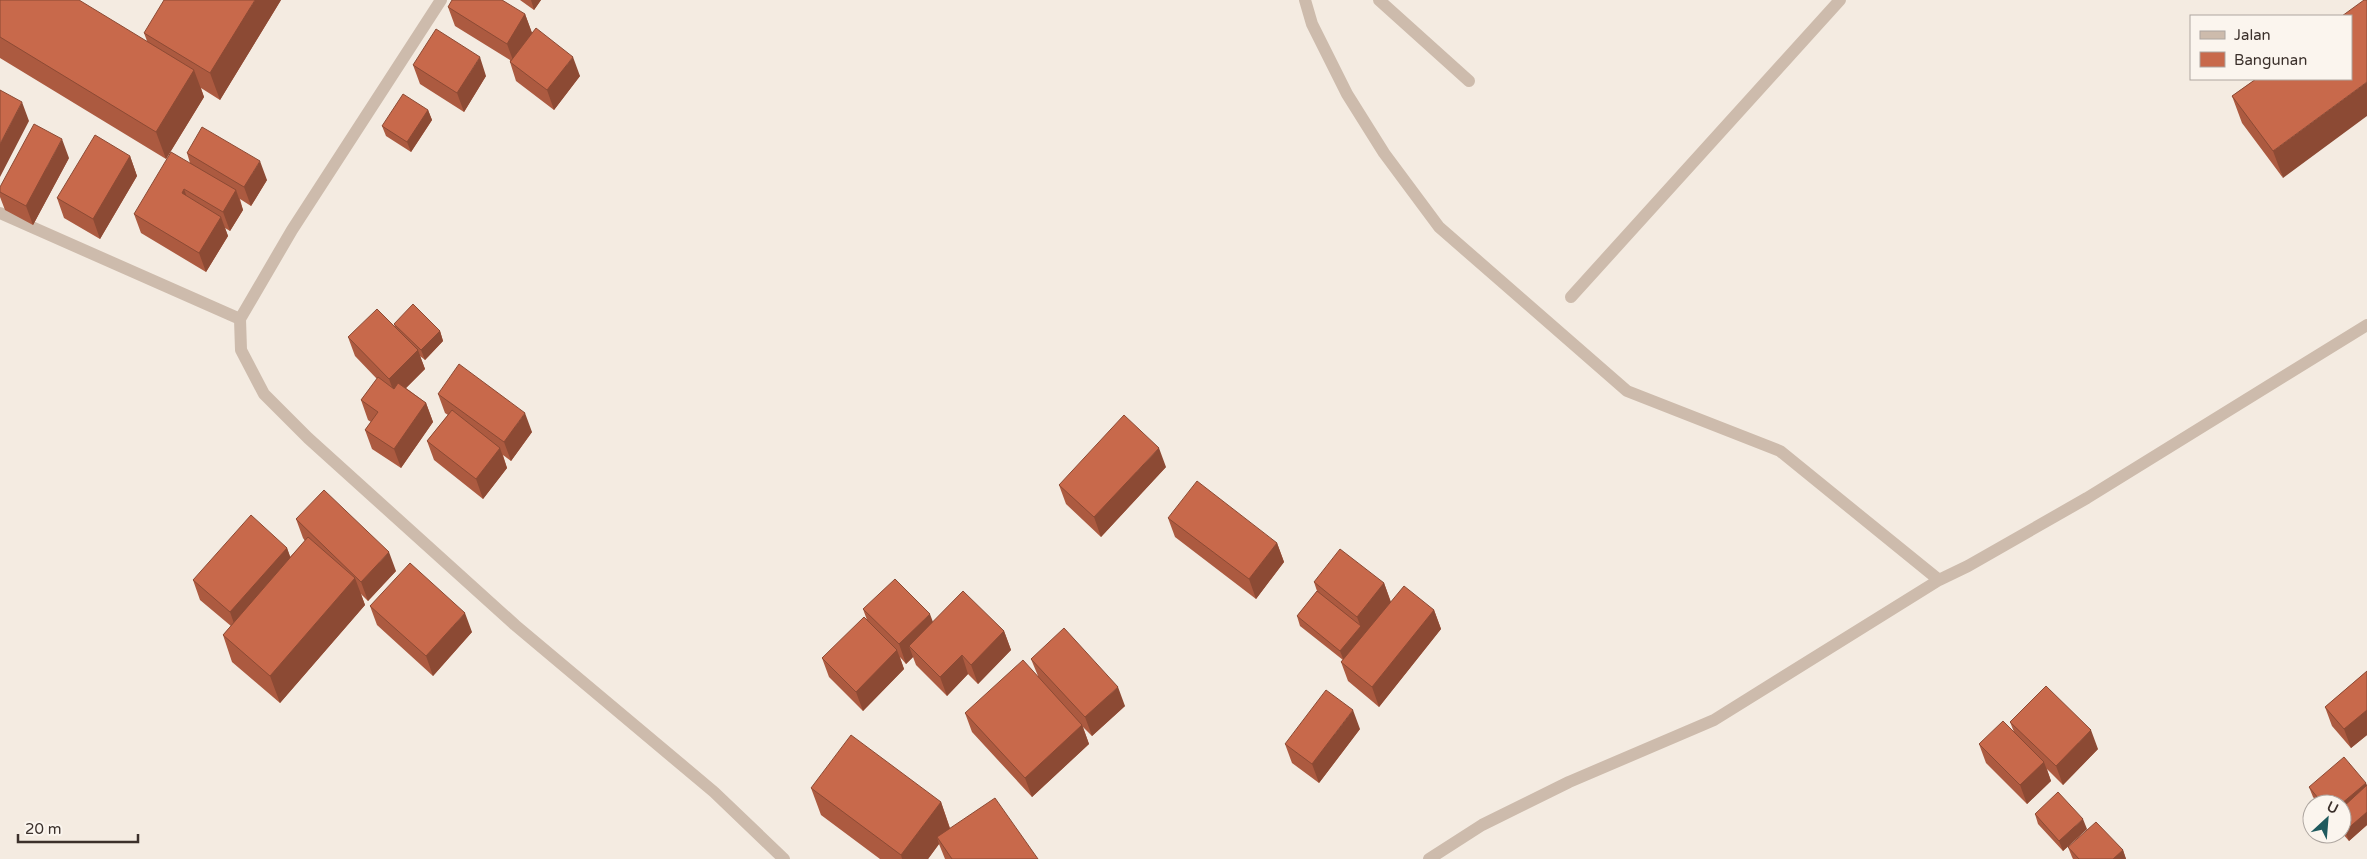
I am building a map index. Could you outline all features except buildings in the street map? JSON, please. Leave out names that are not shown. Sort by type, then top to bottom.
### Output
[{"type":"street","points":[[440,0],[292,230],[240,319],[241,350],[264,394],[308,438],[514,625],[714,792],[784,859]]},
{"type":"street","points":[[1305,0],[1312,24],[1347,94],[1384,154],[1439,227],[1626,390],[1780,451],[1939,580]]},
{"type":"street","points":[[1379,0],[1469,81]]},
{"type":"street","points":[[1571,297],[1840,0]]},
{"type":"street","points":[[0,214],[240,319]]},
{"type":"street","points":[[1429,859],[1482,825],[1569,782],[1714,720],[1939,580],[1968,566],[2087,498],[2367,325]]}]
